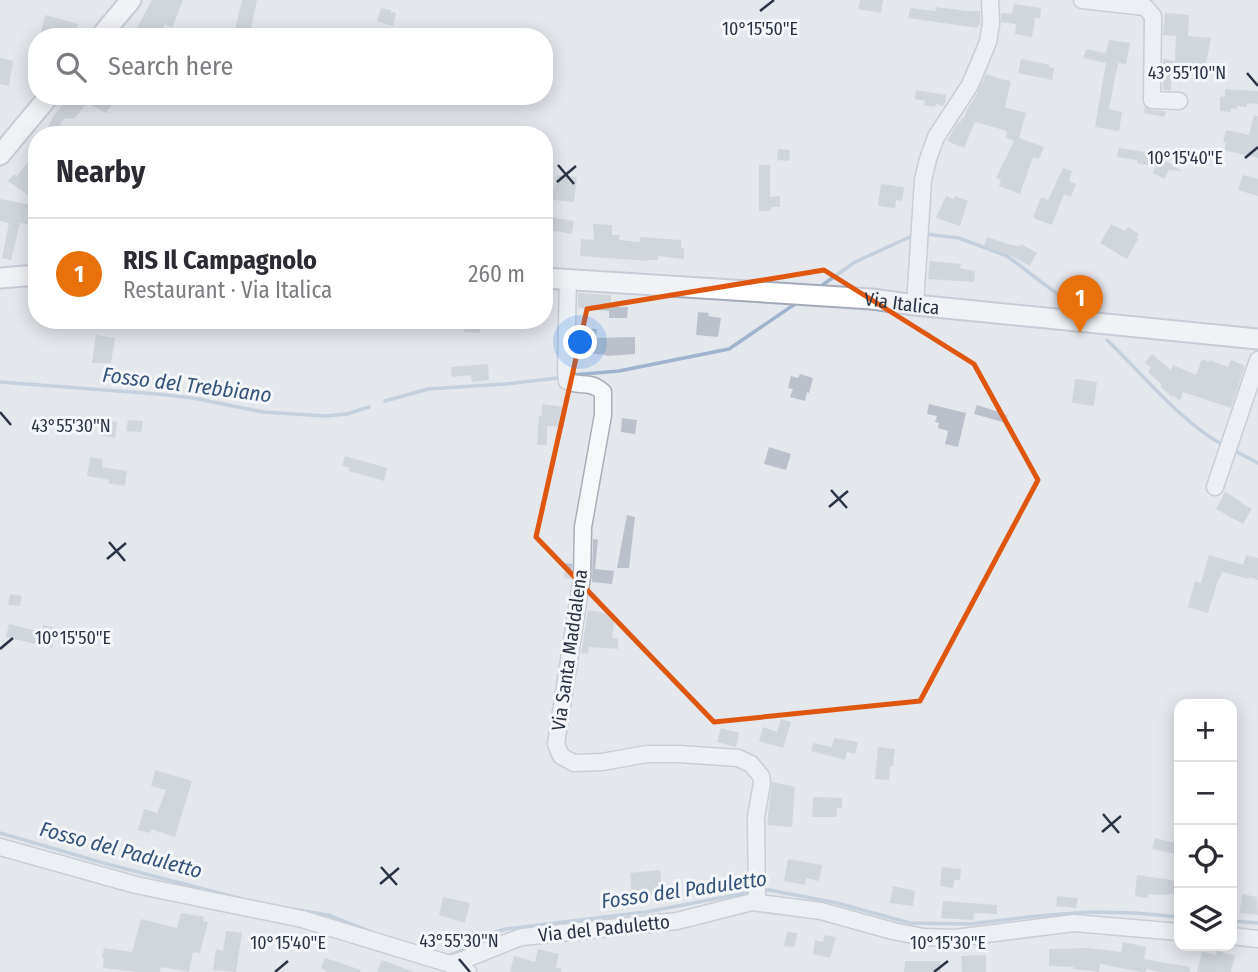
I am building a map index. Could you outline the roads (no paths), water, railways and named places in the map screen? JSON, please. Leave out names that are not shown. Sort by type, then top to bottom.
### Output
[{"type":"main road","points":[[108,28],[131,0]]},
{"type":"main road","points":[[0,155],[42,105]]},
{"type":"main road","points":[[0,278],[28,275]]},
{"type":"main road","points":[[0,288],[28,276]]},
{"type":"main road","name":"Via Italica","points":[[553,278],[872,299],[1258,339]]},
{"type":"street","points":[[915,305],[923,180],[928,159],[936,137],[970,85],[988,42],[991,24],[990,0]]},
{"type":"street","points":[[1082,0],[1145,7],[1153,16],[1152,100],[1179,102]]},
{"type":"street","name":"Via Santa Maddalena","points":[[568,279],[566,376],[572,383],[595,385],[603,392],[603,415],[583,527],[582,578],[556,744],[561,756],[574,763],[602,762],[647,754],[680,754],[738,758],[751,764],[761,776],[762,783],[756,817],[757,895]]},
{"type":"street","points":[[1215,487],[1258,360]]},
{"type":"street","points":[[0,847],[136,885],[302,919],[450,964],[468,972]]},
{"type":"street","name":"Via del Paduletto","points":[[450,964],[522,937],[677,921],[752,902],[757,895],[923,937],[955,938],[1074,923],[1174,932]]},
{"type":"street","points":[[1237,937],[1258,939]]},
{"type":"waterway","name":"Fosso del Trebbiano","points":[[925,234],[959,238],[1007,256],[1076,308]]},
{"type":"waterway","name":"Fosso del Trebbiano","points":[[821,286],[855,262],[912,236]]},
{"type":"waterway","name":"Fosso del Trebbiano","points":[[572,375],[619,371],[729,349],[795,304]]},
{"type":"waterway","name":"Fosso del Trebbiano","points":[[1107,340],[1193,425],[1225,446]]},
{"type":"waterway","name":"Fosso del Trebbiano","points":[[385,401],[428,389],[558,378]]},
{"type":"waterway","name":"Fosso del Trebbiano","points":[[0,382],[193,398],[263,412],[326,416],[347,414],[369,407]]},
{"type":"waterway","name":"Fosso del Trebbiano","points":[[1231,449],[1258,463]]},
{"type":"waterway","name":"Fosso del Paduletto","points":[[0,833],[238,898]]},
{"type":"waterway","name":"Fosso del Paduletto","points":[[762,890],[837,903],[910,923],[970,924],[1090,912],[1174,917]]},
{"type":"waterway","name":"Fosso del Paduletto","points":[[448,956],[466,949],[485,935],[506,929],[646,912],[751,892]]},
{"type":"waterway","name":"Fosso del Paduletto","points":[[286,908],[328,915],[379,935]]},
{"type":"waterway","name":"Fosso del Paduletto","points":[[1237,921],[1258,923]]},
{"type":"place","name":"RIS Il Campagnolo","points":[[1080,333]]}]
